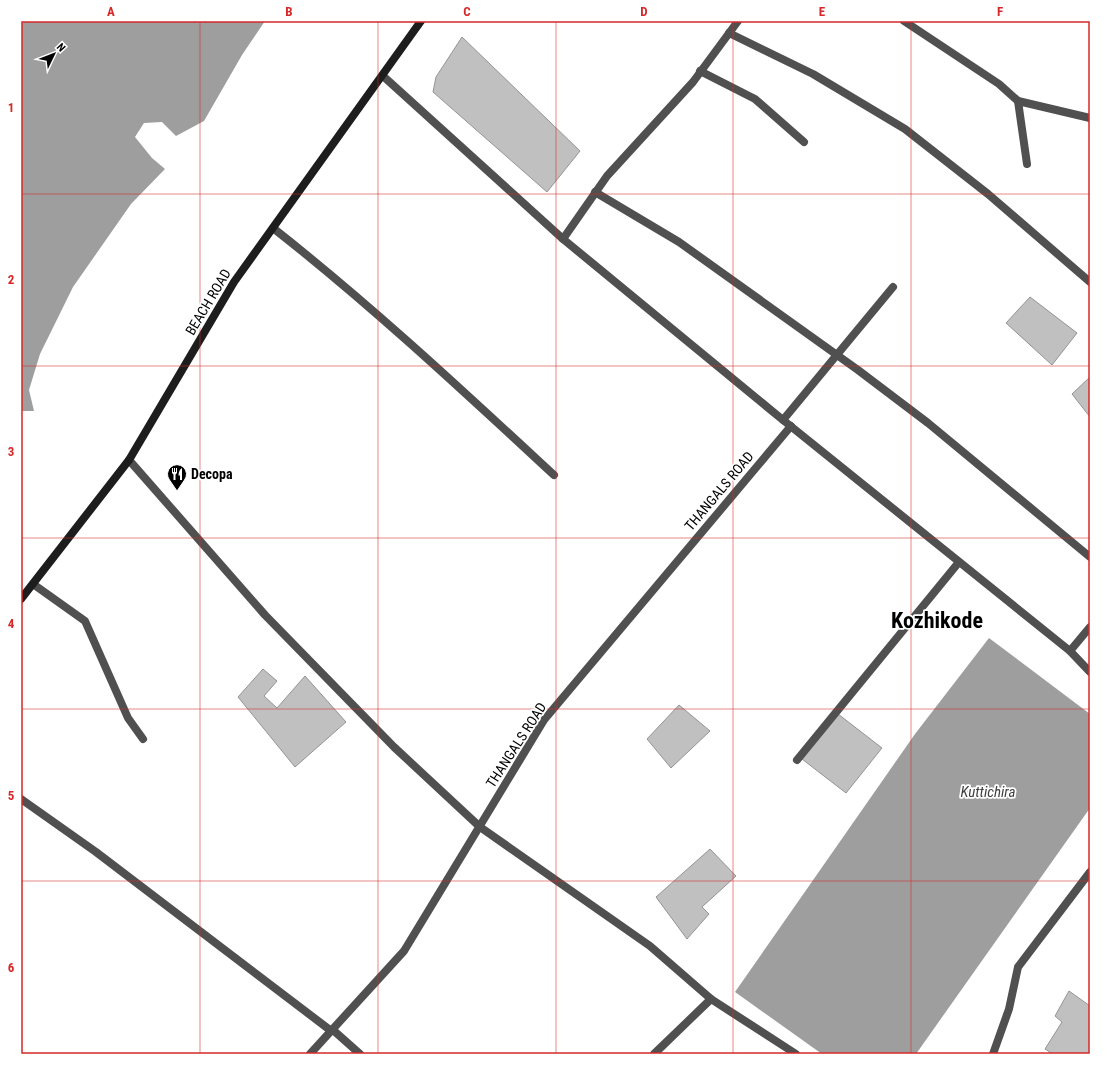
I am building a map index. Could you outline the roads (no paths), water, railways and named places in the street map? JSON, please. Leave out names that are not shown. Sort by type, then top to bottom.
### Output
[{"type":"main road","name":"BEACH ROAD","points":[[21,599],[128,460],[234,282],[421,21]]},
{"type":"street","points":[[563,239],[607,176],[693,82],[738,21]]},
{"type":"street","points":[[904,21],[999,84],[1018,101],[1090,118]]},
{"type":"street","points":[[729,32],[813,74],[905,129],[988,194],[1090,282]]},
{"type":"street","points":[[700,71],[755,99],[804,142]]},
{"type":"street","points":[[383,76],[563,239],[783,420],[1070,651],[1090,672]]},
{"type":"street","points":[[1018,101],[1028,164]]},
{"type":"street","points":[[595,192],[679,242],[836,355],[928,423],[1090,557]]},
{"type":"street","points":[[273,228],[331,273],[434,363],[554,475]]},
{"type":"street","points":[[783,420],[893,287]]},
{"type":"street","name":"THANGALS ROAD","points":[[310,1054],[404,951],[544,720],[791,426]]},
{"type":"street","points":[[128,460],[265,615],[394,747],[480,827],[650,946],[711,999],[796,1054]]},
{"type":"street","points":[[797,760],[959,562]]},
{"type":"street","points":[[33,584],[85,621],[128,718],[143,739]]},
{"type":"street","points":[[1070,651],[1090,627]]},
{"type":"street","points":[[21,799],[96,852],[330,1030],[333,1030],[360,1054]]},
{"type":"street","points":[[993,1054],[1009,1009],[1018,967],[1090,872]]},
{"type":"street","points":[[654,1054],[711,999]]},
{"type":"water","points":[[21,21],[265,21],[242,55],[204,121],[176,136],[162,122],[144,123],[135,137],[152,158],[165,169],[131,204],[73,287],[40,354],[29,390],[34,411],[21,411]]},
{"type":"water","name":"Kuttichira","points":[[989,638],[1090,714],[1090,808],[916,1054],[822,1054],[735,992],[915,734]]},
{"type":"place","name":"Decopa","points":[[177,491]]},
{"type":"district","name":"Kozhikode","points":[[937,620]]}]
